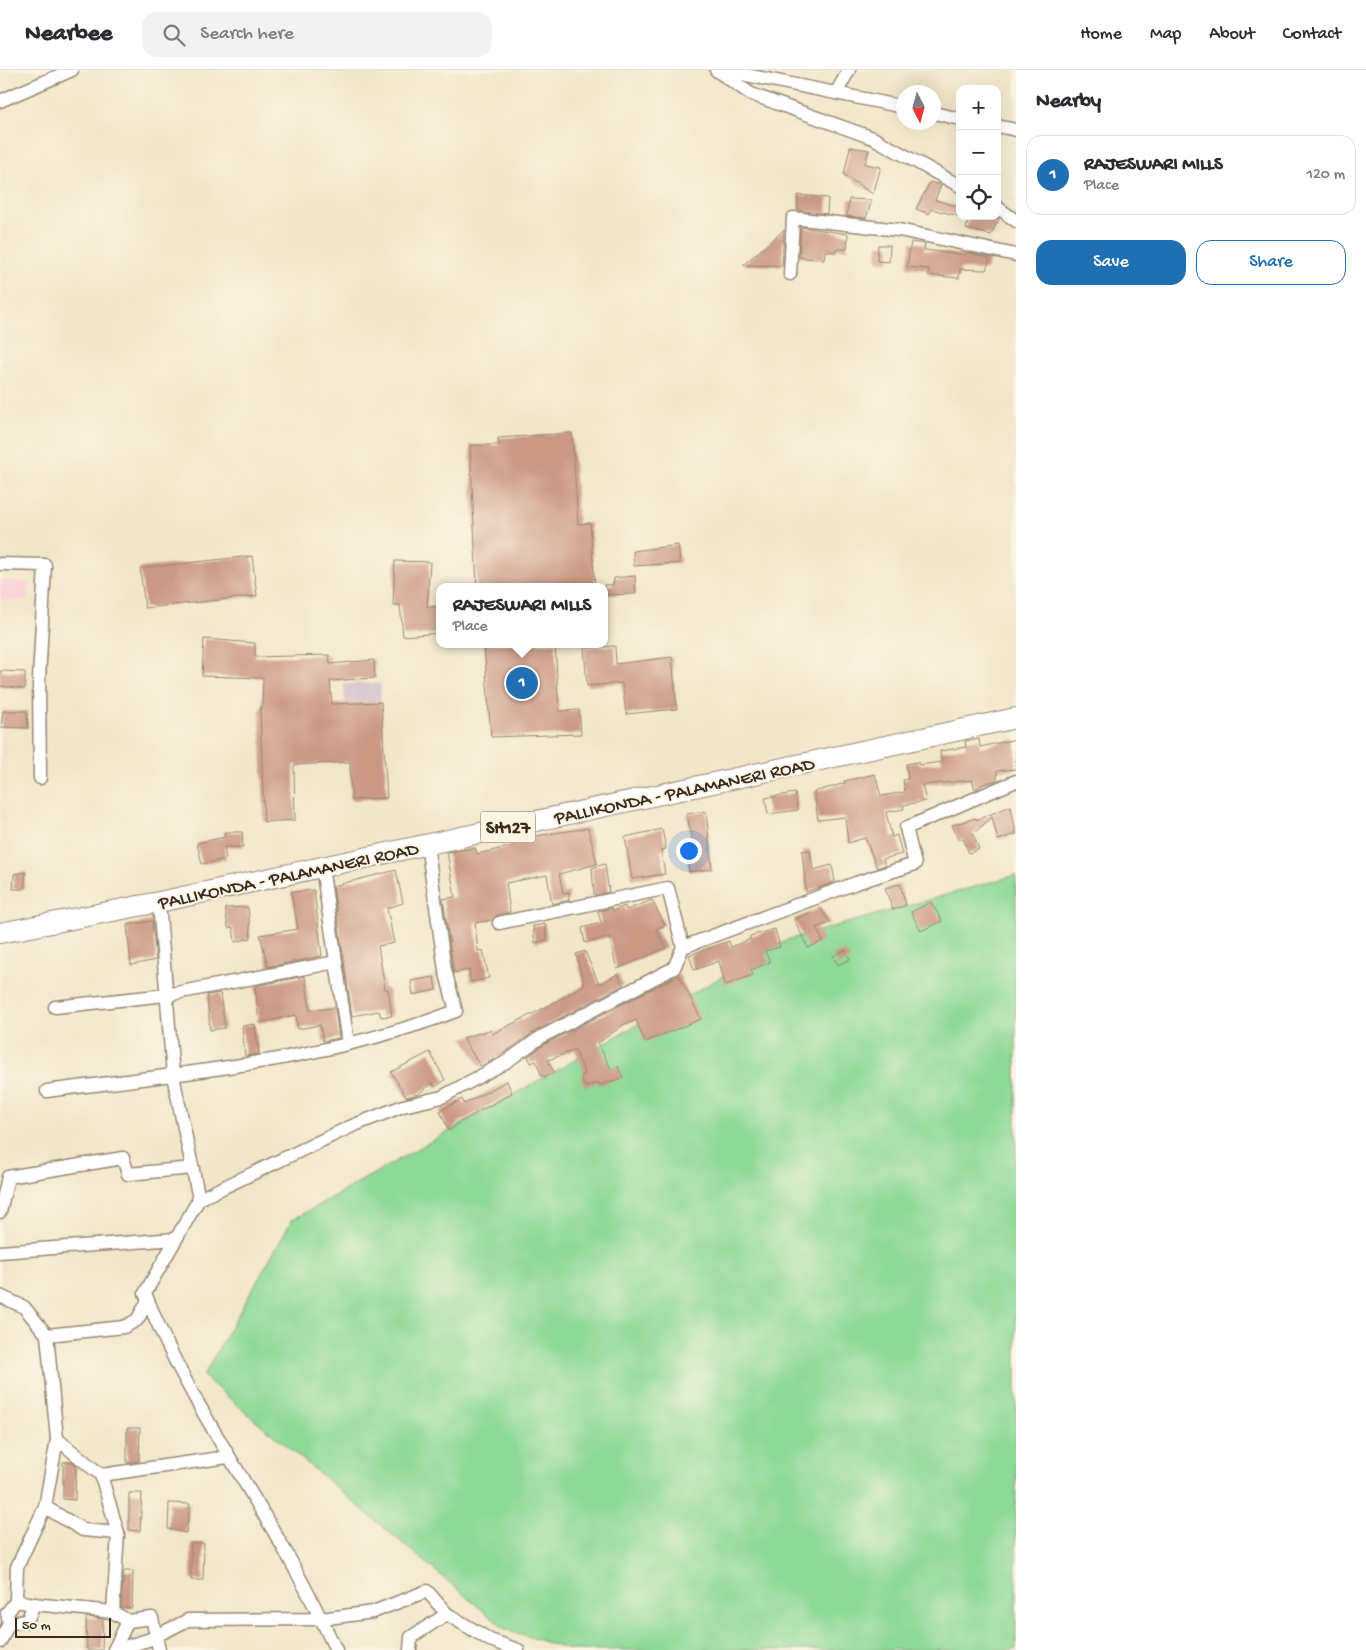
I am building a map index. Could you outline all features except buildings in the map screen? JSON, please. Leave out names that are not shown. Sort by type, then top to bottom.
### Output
[{"type":"main road","name":"PALLIKONDA - PALAMANERI ROAD","points":[[0,932],[159,902],[1016,718]]},
{"type":"street","points":[[0,101],[72,70]]},
{"type":"street","points":[[716,70],[751,94],[873,138],[956,184]]},
{"type":"street","points":[[722,70],[896,105]]},
{"type":"street","points":[[836,93],[849,70]]},
{"type":"street","points":[[941,115],[956,118]]},
{"type":"street","points":[[1001,127],[1016,130]]},
{"type":"street","points":[[1001,210],[1016,221]]},
{"type":"street","points":[[790,274],[793,218],[899,230],[1016,255]]},
{"type":"street","points":[[0,564],[45,565],[39,680],[40,778]]},
{"type":"street","points":[[683,947],[915,864],[906,828],[1016,781]]},
{"type":"street","points":[[47,1091],[173,1076],[272,1061],[412,1028],[456,1011],[445,970],[427,844]]},
{"type":"street","points":[[322,867],[348,1043]]},
{"type":"street","points":[[336,1650],[287,1555],[228,1457],[160,1333],[145,1293],[200,1198],[352,1126],[403,1106],[442,1097],[506,1062],[541,1037],[674,968],[683,947],[668,888],[499,923]]},
{"type":"street","points":[[159,902],[173,1076],[200,1198]]},
{"type":"street","points":[[55,1007],[166,994],[336,962]]},
{"type":"street","points":[[0,1212],[8,1177],[123,1158],[128,1174],[193,1168]]},
{"type":"street","points":[[0,1252],[176,1239]]},
{"type":"street","points":[[0,1296],[24,1307],[46,1335],[57,1439],[46,1507],[17,1567],[16,1601],[7,1614],[9,1623],[0,1642]]},
{"type":"street","points":[[46,1335],[124,1326],[136,1320],[148,1300]]},
{"type":"street","points":[[57,1439],[101,1475],[118,1533],[113,1612]]},
{"type":"street","points":[[101,1475],[228,1457]]},
{"type":"street","points":[[46,1507],[83,1530],[118,1533]]},
{"type":"street","points":[[114,1650],[155,1636],[188,1620],[321,1619],[373,1612],[427,1591],[447,1614],[490,1640],[518,1650]]},
{"type":"street","points":[[16,1601],[113,1612],[128,1621],[152,1618],[159,1650]]},
{"type":"street","points":[[9,1623],[27,1621],[34,1604]]},
{"type":"street","points":[[410,1650],[411,1637],[447,1614]]},
{"type":"street","points":[[114,1650],[128,1621]]},
{"type":"shaded area","points":[[0,580],[29,582],[28,600],[0,600]]},
{"type":"shaded area","points":[[380,683],[381,701],[345,703],[344,684]]},
{"type":"green space","points":[[1016,875],[1016,1650],[570,1650],[505,1629],[203,1376],[292,1220],[787,940]]},
{"type":"place","name":"RAJESWARI MILLS","points":[[522,683]]}]
